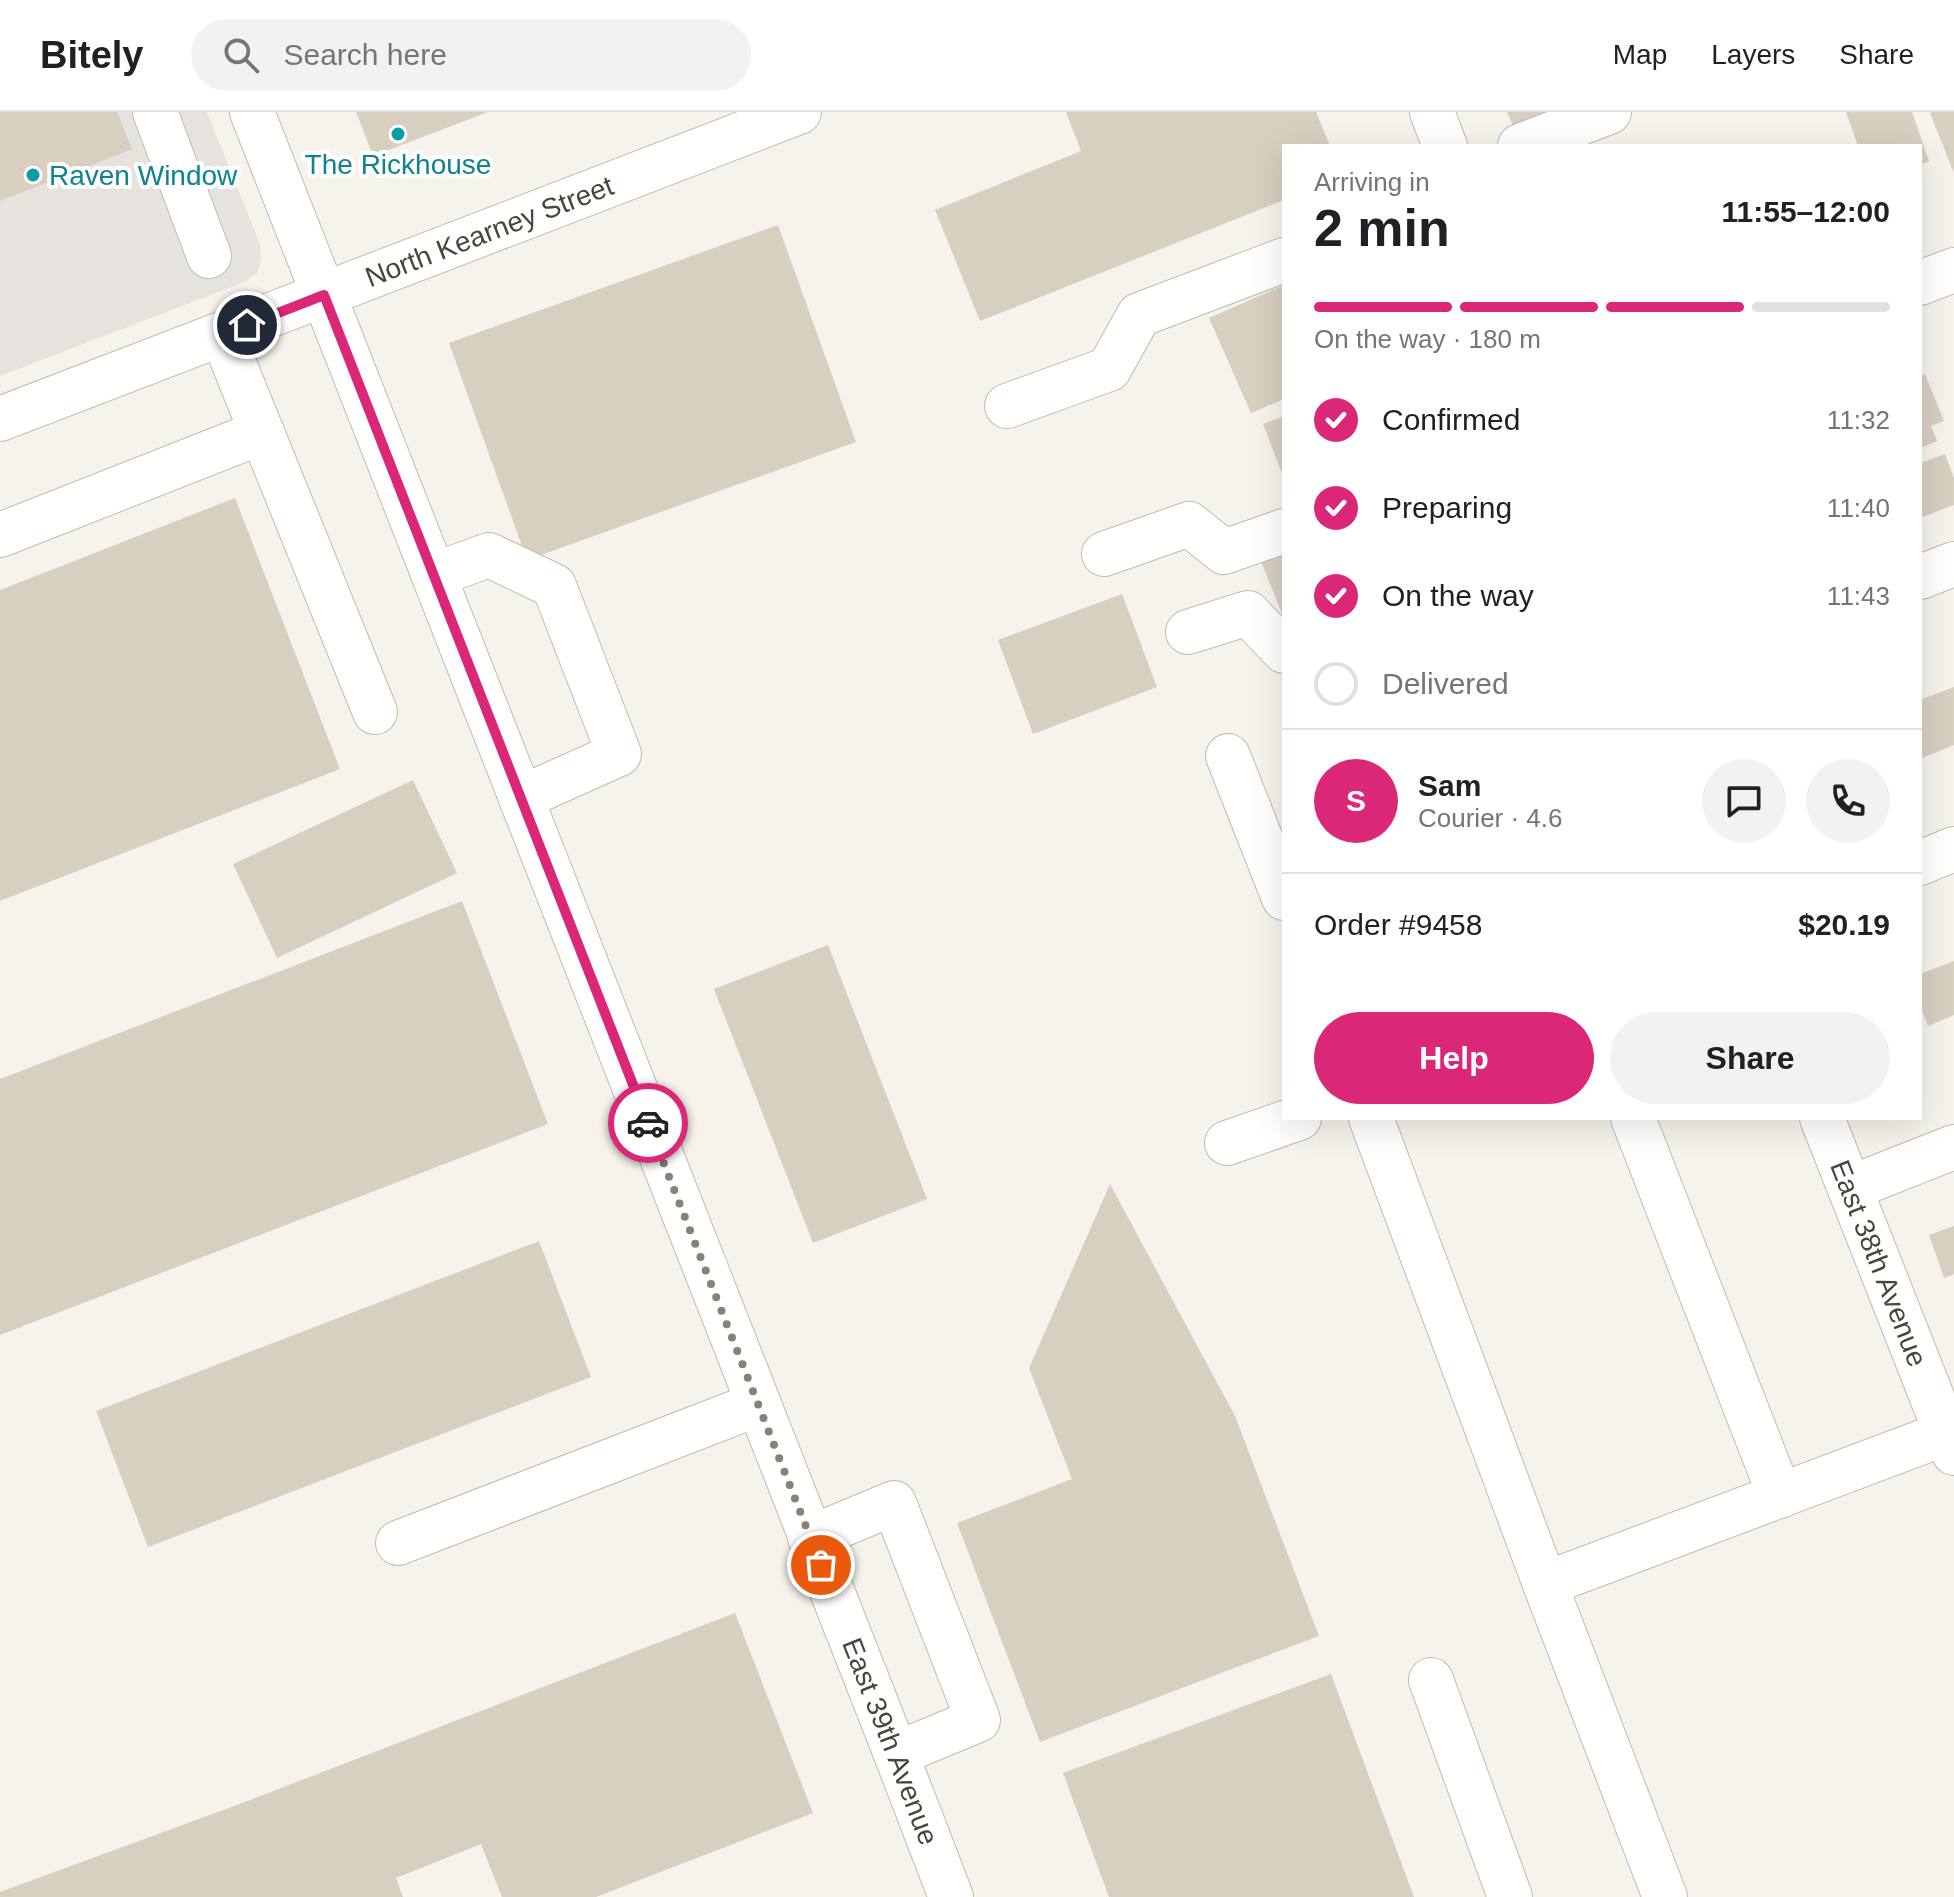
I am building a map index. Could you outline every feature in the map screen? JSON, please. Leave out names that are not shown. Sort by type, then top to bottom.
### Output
[{"type":"street","points":[[155,112],[209,256]]},
{"type":"street","name":"East 39th Avenue","points":[[252,112],[896,1754],[942,1895]]},
{"type":"street","name":"North Kearney Street","points":[[0,419],[799,112]]},
{"type":"street","points":[[1432,112],[1444,144]]},
{"type":"street","points":[[1525,144],[1609,112]]},
{"type":"street","points":[[1007,406],[1109,369],[1139,315],[1282,261]]},
{"type":"street","points":[[1922,282],[1954,270]]},
{"type":"street","points":[[222,334],[375,712]]},
{"type":"street","points":[[0,535],[262,432]]},
{"type":"street","points":[[1104,554],[1189,524],[1224,552],[1282,532]]},
{"type":"street","points":[[434,575],[489,555],[554,586],[619,754],[521,798]]},
{"type":"street","points":[[1922,576],[1954,564]]},
{"type":"street","points":[[1188,632],[1248,613],[1282,649]]},
{"type":"street","points":[[1228,756],[1282,893]]},
{"type":"street","points":[[1922,862],[1954,849]]},
{"type":"street","points":[[1227,1143],[1293,1120]]},
{"type":"street","points":[[1372,1120],[1665,1897]]},
{"type":"street","points":[[1634,1120],[1780,1496]]},
{"type":"street","name":"East 38th Avenue","points":[[1823,1120],[1951,1438]]},
{"type":"street","points":[[1850,1188],[1954,1147]]},
{"type":"street","points":[[398,1543],[758,1404]]},
{"type":"street","points":[[1545,1584],[1780,1496],[1951,1438]]},
{"type":"street","points":[[810,1538],[894,1503],[978,1720],[896,1754]]},
{"type":"street","points":[[1431,1680],[1510,1897]]},
{"type":"shaded area","points":[[0,112],[207,112],[260,244],[261,260],[257,273],[242,283],[0,376]]},
{"type":"building","name":"Raven Window","points":[[0,112],[117,112],[132,149],[0,201]]},
{"type":"building","name":"The Rickhouse","points":[[356,112],[488,112],[373,156]]},
{"type":"building","points":[[1066,112],[1316,112],[1329,144],[1282,144],[1282,201],[980,321],[935,210],[1081,151]]},
{"type":"building","points":[[1507,112],[1547,112],[1513,126]]},
{"type":"building","points":[[1846,112],[1912,112],[1929,161],[1922,164],[1922,144],[1857,144]]},
{"type":"building","points":[[1954,112],[1954,173],[1930,113]]},
{"type":"building","points":[[778,225],[856,442],[527,560],[449,343]]},
{"type":"building","points":[[1282,286],[1282,400],[1251,413],[1209,318]]},
{"type":"building","points":[[1925,374],[1944,421],[1931,426],[1937,441],[1922,447],[1922,375]]},
{"type":"building","points":[[1282,417],[1282,474],[1263,424]]},
{"type":"building","points":[[1945,454],[1954,478],[1954,505],[1922,517],[1922,462]]},
{"type":"building","points":[[235,498],[340,769],[0,901],[0,590]]},
{"type":"building","points":[[1282,547],[1282,614],[1259,556]]},
{"type":"building","points":[[1122,594],[1157,687],[1033,734],[998,640]]},
{"type":"building","points":[[1954,687],[1954,745],[1922,758],[1922,699]]},
{"type":"building","points":[[413,780],[457,873],[277,958],[233,864]]},
{"type":"building","points":[[462,901],[548,1124],[0,1335],[0,1079]]},
{"type":"building","points":[[828,945],[927,1199],[813,1243],[714,989]]},
{"type":"building","points":[[1954,961],[1954,1015],[1928,1026],[1922,1010],[1922,973]]},
{"type":"building","points":[[1110,1184],[1235,1416],[1319,1636],[1040,1742],[957,1523],[1072,1479],[1029,1368]]},
{"type":"building","points":[[1954,1226],[1954,1274],[1944,1278],[1929,1235]]},
{"type":"building","points":[[539,1241],[591,1377],[148,1547],[96,1411]]},
{"type":"building","points":[[735,1613],[813,1813],[596,1897],[502,1897],[481,1844],[396,1878],[403,1897],[0,1897],[0,1892],[237,1805]]},
{"type":"building","points":[[1331,1674],[1414,1897],[1109,1897],[1063,1773]]},
{"type":"way so far","points":[[648,1123],[821,1565]]},
{"type":"place","name":"The Rickhouse","points":[[398,134]]},
{"type":"place","name":"Raven Window","points":[[33,175]]},
{"type":"route","points":[[247,325],[324,295],[648,1123]]}]
